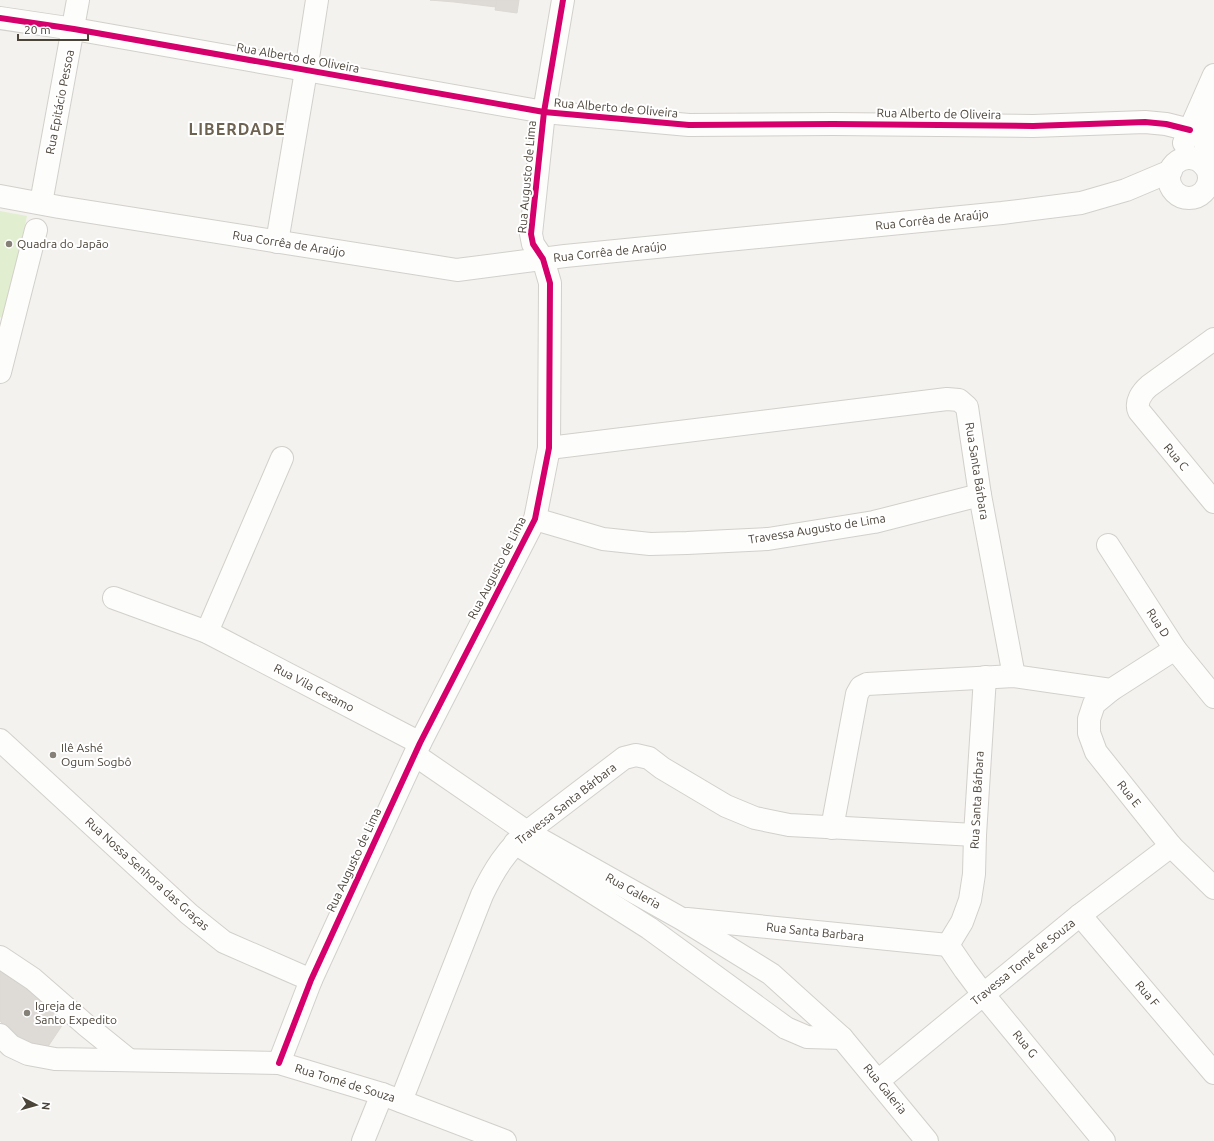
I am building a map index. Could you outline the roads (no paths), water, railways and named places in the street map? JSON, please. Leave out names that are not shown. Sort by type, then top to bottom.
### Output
[{"type":"street","name":"Rua Epitácio Pessoa","points":[[40,203],[74,29],[78,0]]},
{"type":"street","points":[[277,242],[317,0]]},
{"type":"street","name":"Rua Augusto de Lima","points":[[279,1063],[311,980],[417,749],[535,519],[549,448],[550,283],[543,259],[533,244],[531,234],[544,112],[563,0]]},
{"type":"street","name":"Rua Alberto de Oliveira","points":[[0,18],[74,29],[544,112],[689,125],[841,124],[1032,126],[1145,122],[1166,124],[1190,130]]},
{"type":"street","points":[[1214,75],[1170,177],[1170,184],[1173,190],[1184,198],[1206,198],[1209,181],[1208,169],[1214,88]]},
{"type":"street","points":[[1173,168],[1179,161],[1185,159],[1198,160],[1208,169]]},
{"type":"street","name":"Rua Corrêa de Araújo","points":[[0,196],[66,208],[457,270],[543,259],[1002,213],[1081,203],[1126,190],[1173,168]]},
{"type":"street","points":[[0,372],[5,330],[36,230]]},
{"type":"street","name":"Rua C","points":[[1214,339],[1149,386],[1138,402],[1137,407],[1214,502]]},
{"type":"street","name":"Rua Santa Bárbara","points":[[549,448],[946,399],[959,400],[967,407],[980,495],[1014,676]]},
{"type":"street","points":[[208,632],[282,458]]},
{"type":"street","name":"Travessa Augusto de Lima","points":[[535,519],[603,539],[650,544],[768,539],[874,522],[980,495]]},
{"type":"street","name":"Rua D","points":[[1108,545],[1175,649],[1214,697]]},
{"type":"street","name":"Rua Vila Cesamo","points":[[114,598],[208,632],[417,749]]},
{"type":"street","points":[[832,828],[857,694],[861,687],[867,684],[1014,676],[1111,690],[1175,649]]},
{"type":"street","name":"Rua Santa Bárbara","points":[[948,946],[962,922],[970,900],[974,874],[985,677]]},
{"type":"street","name":"Rua E","points":[[1111,690],[1094,704],[1089,719],[1089,733],[1096,752],[1171,846],[1214,888]]},
{"type":"street","name":"Rua Nossa Senhora das Graças","points":[[0,740],[189,914],[224,942],[311,980]]},
{"type":"street","name":"Rua Galeria","points":[[417,749],[521,838],[649,928],[786,1028],[807,1037],[842,1038]]},
{"type":"street","name":"Travessa Santa Bárbara","points":[[392,1098],[494,870],[521,838],[624,758],[636,755],[649,758],[662,768],[726,806],[755,818],[789,825],[975,835]]},
{"type":"street","name":"Rua Galeria","points":[[521,838],[682,919],[745,956],[771,974],[842,1038],[927,1141]]},
{"type":"street","name":"Travessa Tomé de Souza","points":[[878,1081],[1080,915],[1171,846]]},
{"type":"street","name":"Rua F","points":[[1080,915],[1214,1073]]},
{"type":"street","name":"Rua Santa Barbara","points":[[682,919],[948,946]]},
{"type":"street","name":"Rua G","points":[[948,946],[983,994],[1104,1141]]},
{"type":"street","points":[[0,957],[33,978],[87,1026],[129,1060]]},
{"type":"street","name":"Rua Tomé de Souza","points":[[0,1035],[11,1046],[28,1054],[55,1059],[279,1063],[392,1098],[505,1141]]},
{"type":"street","points":[[362,1141],[392,1098]]},
{"type":"place","name":"Quadra do Japão","points":[[9,244]]},
{"type":"place","name":"Ilê Ashé Ogum Sogbô","points":[[53,755]]},
{"type":"place","name":"Igreja de Santo Expedito","points":[[27,1013]]},
{"type":"district","name":"LIBERDADE","points":[[237,129]]}]
